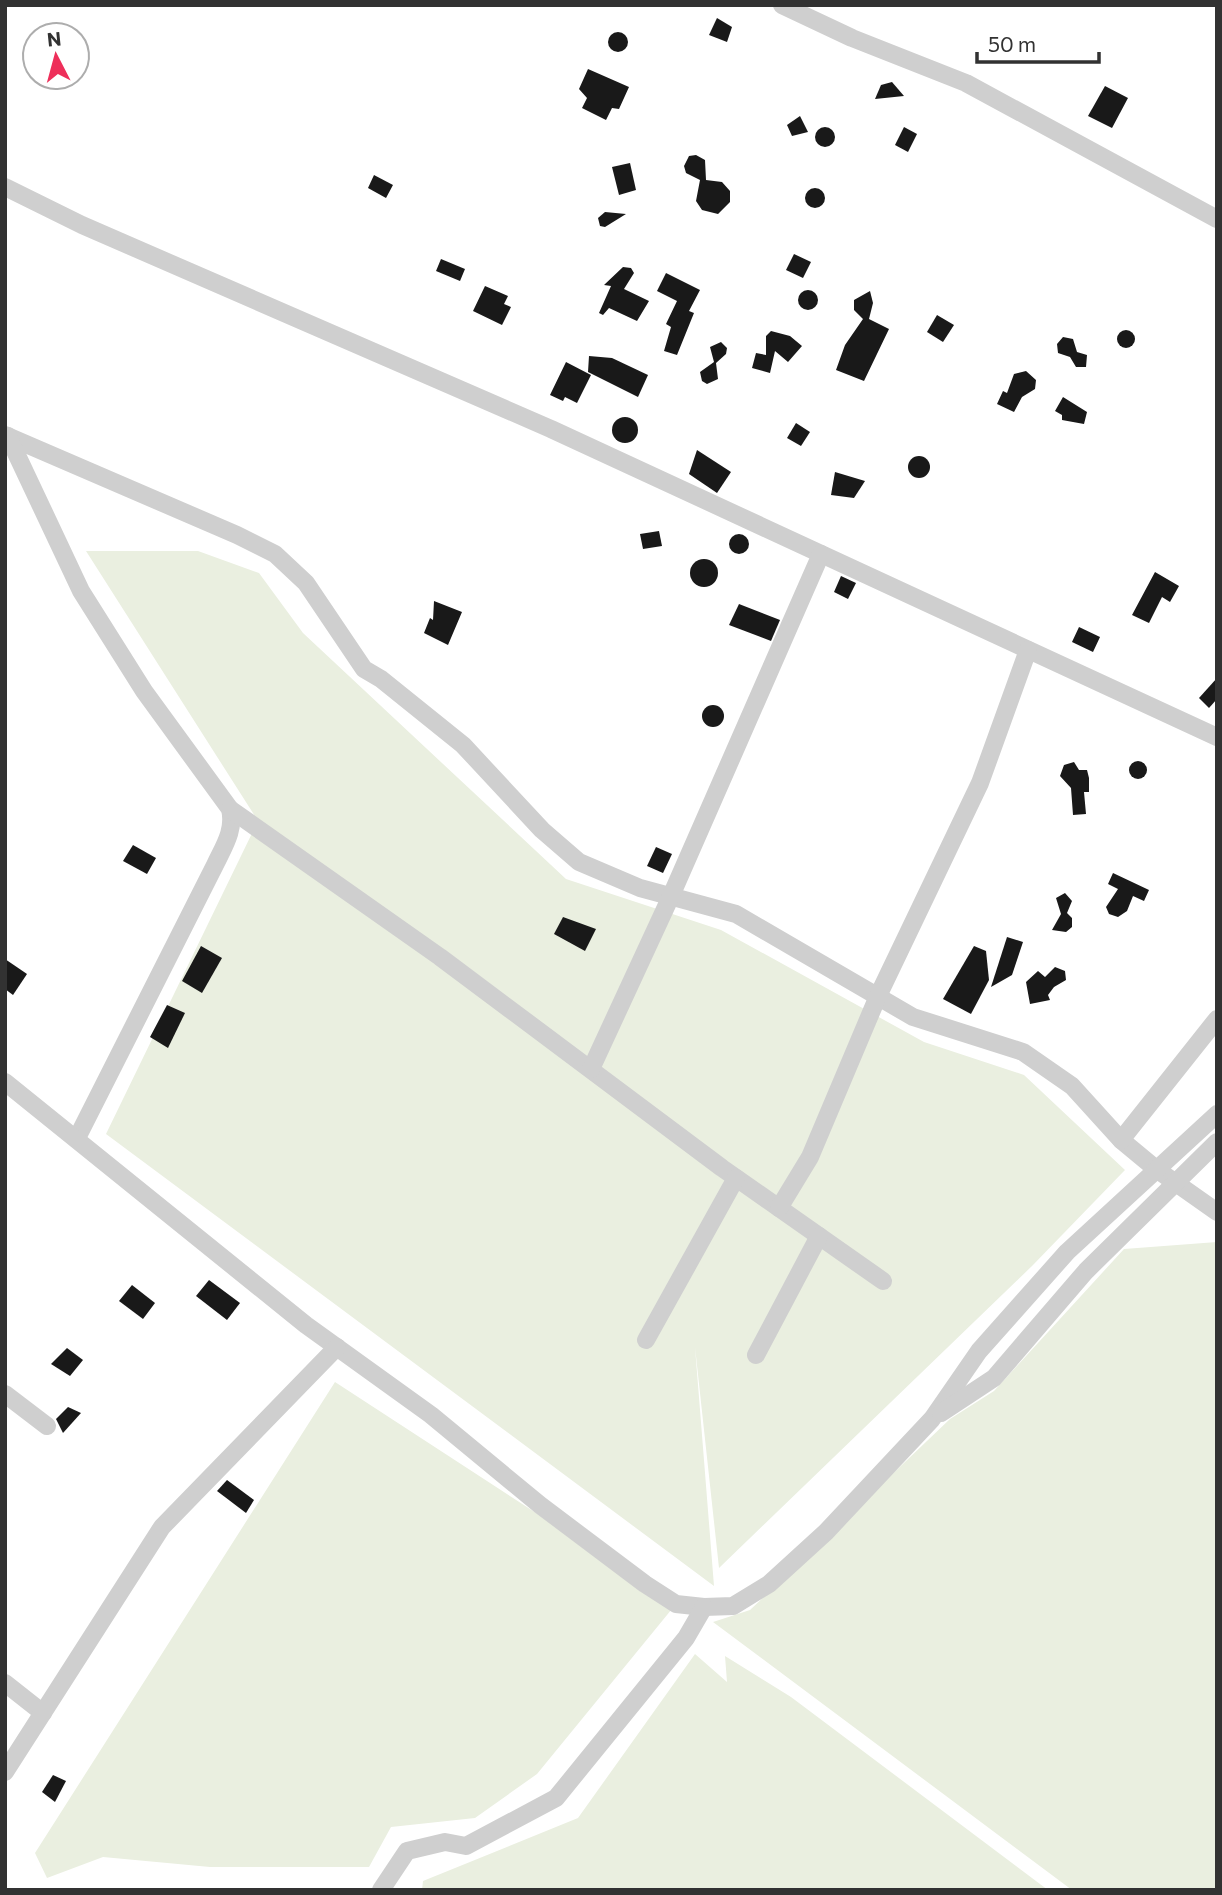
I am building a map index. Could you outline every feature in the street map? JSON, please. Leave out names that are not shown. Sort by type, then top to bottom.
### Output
[{"type":"street","points":[[782,5],[852,38],[966,83],[1217,219]]},
{"type":"street","points":[[5,187],[82,225],[539,424],[1217,737]]},
{"type":"street","points":[[6,437],[81,591],[144,691],[230,809],[281,842],[736,1178],[883,1281]]},
{"type":"street","points":[[6,437],[237,535],[275,554],[306,583],[364,669],[381,679],[463,745],[542,830],[579,862],[606,876],[736,914],[913,1017],[1023,1052],[1072,1086],[1121,1140],[1156,1170],[1217,1212]]},
{"type":"street","points":[[590,1069],[671,897],[821,554]]},
{"type":"street","points":[[779,1208],[810,1157],[878,996],[980,783],[1027,650]]},
{"type":"street","points":[[77,1138],[230,832],[230,809]]},
{"type":"street","points":[[1121,1140],[1217,1019]]},
{"type":"street","points":[[5,1082],[337,1347],[431,1415],[540,1505],[645,1584],[676,1604],[704,1607],[733,1606],[769,1584],[826,1532],[932,1419],[979,1351],[1067,1252],[1217,1114]]},
{"type":"street","points":[[932,1419],[994,1378],[1087,1271],[1217,1142]]},
{"type":"street","points":[[646,1340],[736,1178]]},
{"type":"street","points":[[756,1355],[819,1236]]},
{"type":"street","points":[[5,1772],[162,1527],[337,1347]]},
{"type":"street","points":[[5,1394],[47,1426]]},
{"type":"street","points":[[381,1890],[407,1851],[445,1842],[466,1846],[556,1798],[686,1638],[704,1607]]},
{"type":"street","points":[[5,1683],[43,1713]]},
{"type":"shaded area","points":[[86,551],[198,551],[259,573],[303,633],[566,879],[721,930],[924,1042],[1024,1075],[1125,1170],[1032,1266],[719,1568],[695,1347],[714,1586],[106,1134],[258,821]]},
{"type":"shaded area","points":[[1217,1242],[1217,1890],[1072,1890],[713,1622],[750,1610],[950,1419],[994,1391],[1124,1249]]},
{"type":"shaded area","points":[[335,1382],[676,1604],[537,1774],[475,1818],[391,1827],[369,1867],[210,1867],[103,1857],[47,1878],[35,1853]]},
{"type":"shaded area","points":[[695,1654],[727,1682],[725,1656],[791,1697],[1048,1890],[422,1890],[423,1881],[578,1818]]},
{"type":"building","points":[[717,18],[732,27],[727,42],[709,35]]},
{"type":"building","points":[[618,32],[625,35],[628,42],[625,49],[618,52],[611,49],[608,42],[611,35]]},
{"type":"building","points":[[588,69],[629,87],[619,109],[612,108],[606,120],[582,108],[587,98],[579,89]]},
{"type":"building","points":[[892,82],[904,96],[875,99],[881,85]]},
{"type":"building","points":[[1105,86],[1128,98],[1112,128],[1088,116]]},
{"type":"building","points":[[800,116],[808,132],[792,136],[787,125]]},
{"type":"building","points":[[825,127],[832,130],[835,137],[832,144],[825,147],[818,144],[815,137],[818,130]]},
{"type":"building","points":[[904,127],[917,134],[908,152],[895,145]]},
{"type":"building","points":[[696,155],[705,160],[706,180],[722,182],[730,191],[730,202],[718,214],[702,210],[696,201],[700,180],[686,173],[684,166],[689,156]]},
{"type":"building","points":[[630,163],[636,190],[619,195],[612,167]]},
{"type":"building","points":[[374,175],[393,185],[386,198],[368,188]]},
{"type":"building","points":[[815,188],[822,191],[825,198],[822,205],[815,208],[808,205],[805,198],[808,191]]},
{"type":"building","points":[[605,212],[626,214],[605,227],[600,226],[598,218]]},
{"type":"building","points":[[794,254],[811,262],[803,278],[786,270]]},
{"type":"building","points":[[441,259],[465,269],[460,281],[436,271]]},
{"type":"building","points":[[623,267],[631,268],[634,273],[624,289],[649,301],[637,321],[609,308],[603,315],[599,313],[611,286],[604,285]]},
{"type":"building","points":[[666,273],[700,290],[689,311],[694,313],[677,355],[664,351],[671,327],[666,324],[677,301],[657,291]]},
{"type":"building","points":[[485,286],[508,296],[504,304],[511,307],[502,325],[473,311]]},
{"type":"building","points":[[804,290],[812,290],[818,300],[812,310],[804,310],[798,304],[798,296]]},
{"type":"building","points":[[870,291],[873,303],[869,319],[889,329],[864,381],[836,370],[845,345],[863,319],[854,310],[854,300]]},
{"type":"building","points":[[937,315],[954,325],[943,342],[927,332]]},
{"type":"building","points":[[1126,330],[1132,333],[1135,339],[1132,345],[1126,348],[1120,345],[1117,339],[1120,333]]},
{"type":"building","points":[[771,331],[790,336],[802,346],[788,362],[775,351],[770,373],[752,368],[756,353],[766,355],[766,336]]},
{"type":"building","points":[[1063,337],[1073,339],[1077,352],[1087,355],[1086,367],[1076,367],[1070,357],[1058,353],[1057,344]]},
{"type":"building","points":[[721,342],[727,348],[726,354],[716,363],[718,379],[707,384],[702,381],[700,372],[714,362],[710,347]]},
{"type":"building","points":[[589,356],[612,358],[648,375],[638,397],[588,372]]},
{"type":"building","points":[[566,362],[591,375],[577,403],[565,397],[563,401],[550,395]]},
{"type":"building","points":[[1026,371],[1036,380],[1035,389],[1022,397],[1014,412],[997,404],[1003,391],[1007,393],[1014,374]]},
{"type":"building","points":[[1063,397],[1087,412],[1084,424],[1062,420],[1062,415],[1055,411]]},
{"type":"building","points":[[625,417],[634,421],[638,430],[634,439],[625,443],[616,439],[612,430],[616,421]]},
{"type":"building","points":[[796,423],[810,432],[801,446],[787,438]]},
{"type":"building","points":[[697,450],[731,472],[717,493],[689,474]]},
{"type":"building","points":[[919,456],[927,459],[930,467],[927,475],[919,478],[911,475],[908,467],[911,459]]},
{"type":"building","points":[[835,472],[865,481],[854,498],[831,495]]},
{"type":"building","points":[[659,531],[662,546],[643,549],[640,534]]},
{"type":"building","points":[[739,534],[746,537],[749,544],[746,551],[739,554],[732,551],[729,544],[732,537]]},
{"type":"building","points":[[704,559],[714,563],[718,573],[714,583],[704,587],[694,583],[690,573],[694,563]]},
{"type":"building","points":[[1155,572],[1179,586],[1170,602],[1162,597],[1149,623],[1132,615]]},
{"type":"building","points":[[841,576],[856,583],[848,599],[834,592]]},
{"type":"building","points":[[434,601],[462,612],[448,645],[424,633],[430,618],[433,620]]},
{"type":"building","points":[[739,604],[780,620],[771,641],[729,625]]},
{"type":"building","points":[[1079,627],[1100,637],[1093,652],[1072,642]]},
{"type":"building","points":[[1217,678],[1217,699],[1209,708],[1199,698]]},
{"type":"building","points":[[713,705],[721,708],[724,716],[721,724],[713,727],[705,724],[702,716],[705,708]]},
{"type":"building","points":[[1138,761],[1144,764],[1147,770],[1144,776],[1138,779],[1132,776],[1129,770],[1132,764]]},
{"type":"building","points":[[1074,762],[1079,770],[1087,770],[1089,778],[1089,792],[1084,792],[1086,814],[1073,815],[1071,788],[1060,776],[1064,765]]},
{"type":"building","points":[[133,845],[156,858],[147,874],[123,861]]},
{"type":"building","points":[[656,847],[672,854],[663,873],[647,866]]},
{"type":"building","points":[[1113,873],[1149,890],[1144,901],[1133,896],[1127,911],[1118,917],[1109,914],[1106,907],[1118,889],[1108,884]]},
{"type":"building","points":[[1065,893],[1072,901],[1067,913],[1072,918],[1072,927],[1066,932],[1052,930],[1061,914],[1056,898]]},
{"type":"building","points":[[563,917],[596,929],[585,951],[554,934]]},
{"type":"building","points":[[1007,937],[1023,942],[1012,975],[991,987]]},
{"type":"building","points":[[201,946],[222,958],[202,993],[182,981]]},
{"type":"building","points":[[974,946],[986,951],[989,980],[971,1014],[943,999]]},
{"type":"building","points":[[5,959],[27,974],[13,995],[5,989]]},
{"type":"building","points":[[1055,967],[1065,971],[1066,980],[1054,987],[1048,995],[1050,1000],[1030,1004],[1026,982],[1038,971],[1045,977]]},
{"type":"building","points":[[167,1005],[185,1013],[168,1048],[150,1037]]},
{"type":"building","points":[[209,1280],[240,1303],[227,1320],[196,1296]]},
{"type":"building","points":[[132,1285],[155,1303],[143,1319],[119,1301]]},
{"type":"building","points":[[67,1348],[83,1360],[70,1376],[51,1364]]},
{"type":"building","points":[[68,1407],[81,1413],[63,1433],[56,1419]]},
{"type":"building","points":[[227,1480],[254,1500],[246,1513],[217,1491]]},
{"type":"building","points":[[53,1775],[66,1781],[55,1802],[42,1792]]}]
